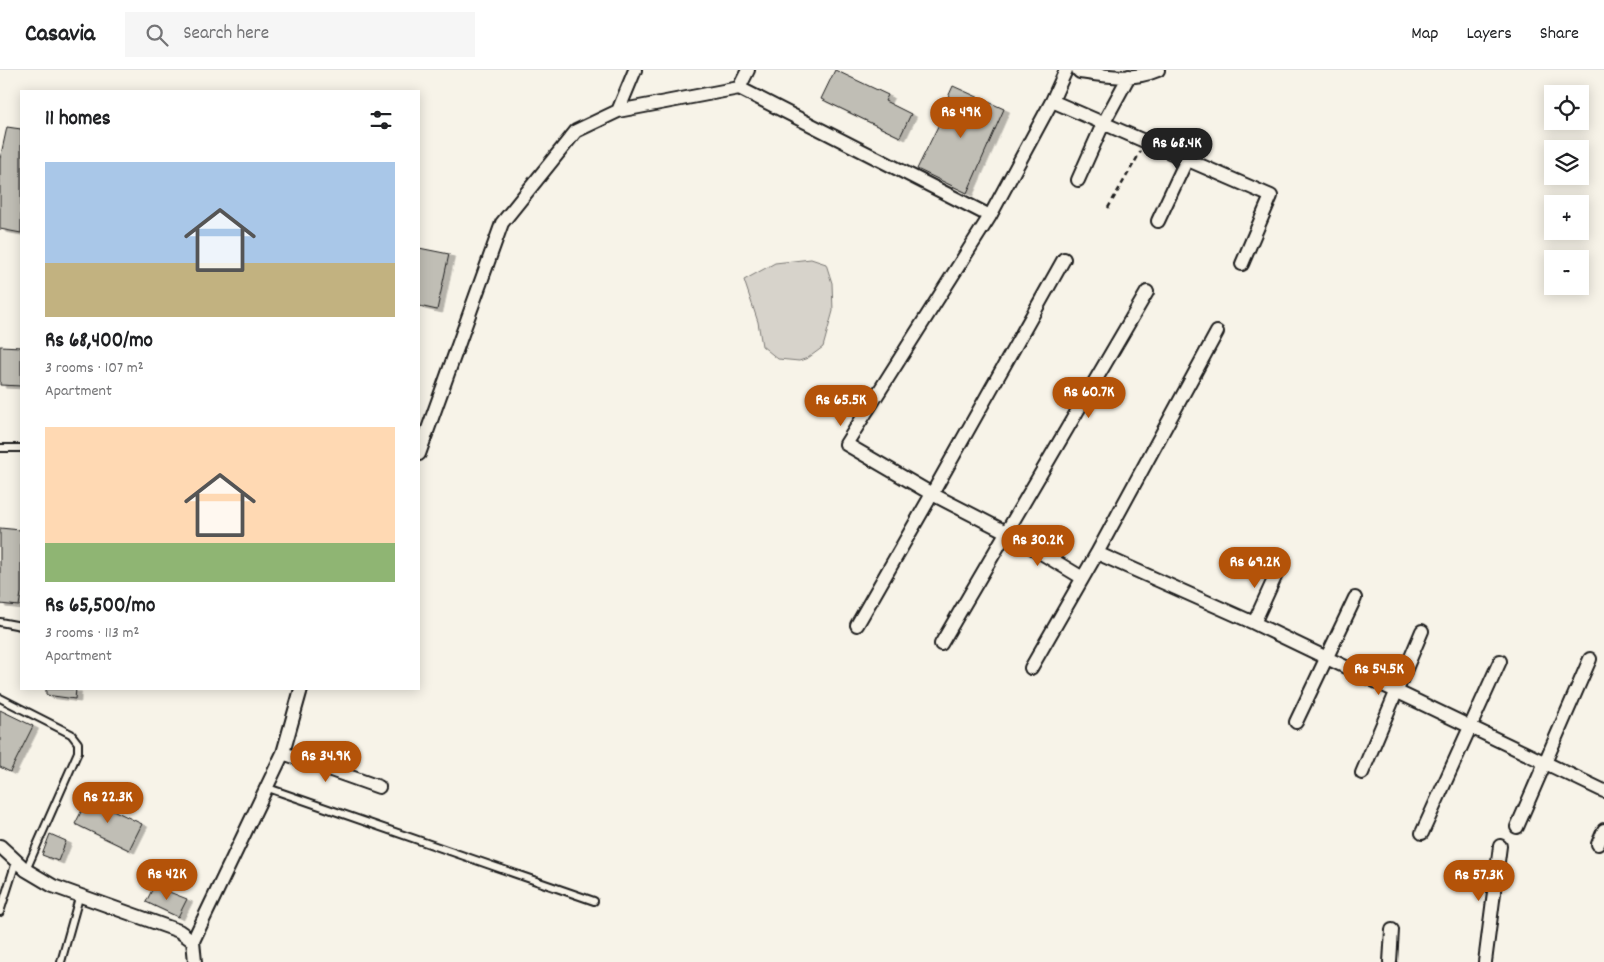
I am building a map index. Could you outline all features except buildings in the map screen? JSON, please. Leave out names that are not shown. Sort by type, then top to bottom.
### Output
[{"type":"street","points":[[618,111],[635,70]]},
{"type":"street","points":[[739,88],[748,70]]},
{"type":"street","points":[[1066,70],[1052,102],[990,216],[846,444],[932,494],[1008,533],[1082,577]]},
{"type":"street","points":[[1078,70],[1080,72],[1105,76],[1144,76],[1158,70]]},
{"type":"street","points":[[1078,180],[1129,76]]},
{"type":"street","points":[[420,451],[502,222],[576,131],[618,111],[739,88],[990,216]]},
{"type":"street","points":[[1052,102],[1271,196],[1242,264]]},
{"type":"street","points":[[1158,221],[1187,160]]},
{"type":"street","points":[[858,626],[1064,259]]},
{"type":"street","points":[[941,644],[1008,533],[1147,292]]},
{"type":"street","points":[[1032,668],[1217,332]]},
{"type":"street","points":[[1097,553],[1254,623],[1604,790]]},
{"type":"street","points":[[1254,623],[1280,566]]},
{"type":"street","points":[[1296,722],[1355,598]]},
{"type":"street","points":[[1362,773],[1422,631]]},
{"type":"street","points":[[1517,827],[1590,659]]},
{"type":"street","points":[[1422,833],[1500,661]]},
{"type":"street","points":[[195,962],[193,941],[268,788],[283,753],[301,690]]},
{"type":"street","points":[[283,753],[379,787]]},
{"type":"street","points":[[1598,844],[1604,830]]},
{"type":"street","points":[[0,846],[21,866],[53,886],[80,894],[179,931],[193,941]]},
{"type":"street","points":[[1485,962],[1500,846]]},
{"type":"street","points":[[1390,962],[1392,930]]},
{"type":"lane","points":[[0,448],[20,448]]},
{"type":"lane","points":[[0,622],[20,626]]},
{"type":"lane","points":[[0,698],[71,734],[78,743],[78,752],[0,912]]},
{"type":"lane","points":[[268,788],[594,901]]},
{"type":"lane","points":[[61,962],[80,894]]},
{"type":"path","points":[[1108,208],[1146,142]]},
{"type":"shaded area","points":[[811,259],[826,264],[832,283],[833,311],[823,347],[808,358],[799,361],[778,359],[762,346],[758,322],[744,280],[775,263]]}]
